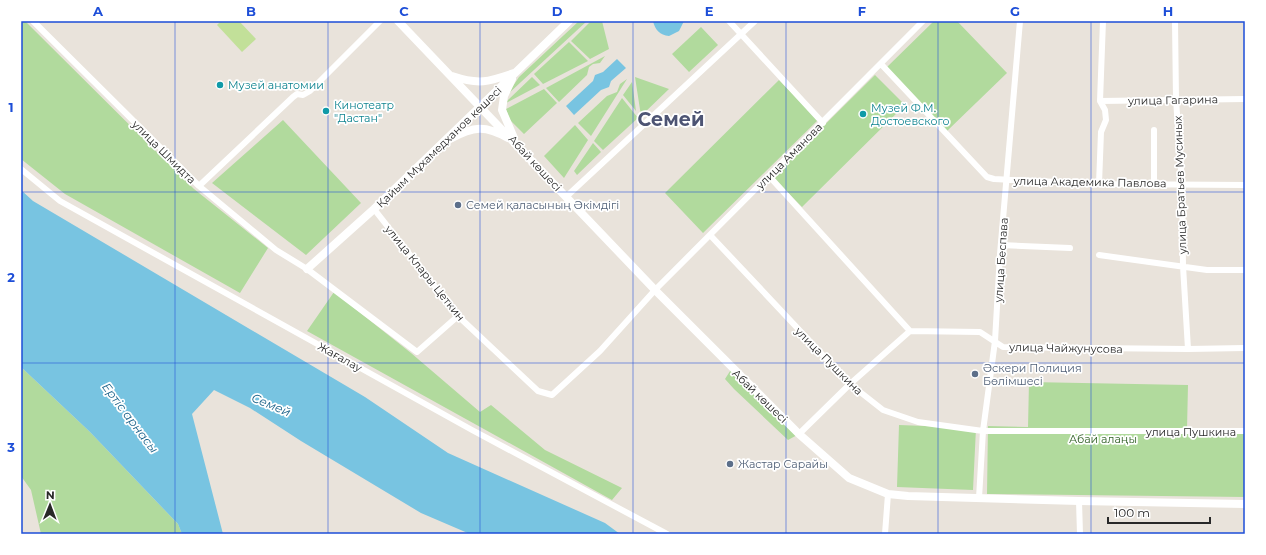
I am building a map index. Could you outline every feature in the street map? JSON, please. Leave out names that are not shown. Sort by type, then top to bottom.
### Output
[{"type":"main road","name":"Абай көшесі","points":[[398,21],[482,107],[655,290],[799,434],[849,478],[888,494],[1079,501],[1245,504]]},
{"type":"main road","name":"Қайым Мұхамедханов көшесі","points":[[307,269],[374,209],[444,140],[482,107],[569,21]]},
{"type":"main road","points":[[451,76],[471,82],[483,82],[514,74]]},
{"type":"main road","points":[[514,74],[504,96],[502,110],[516,143]]},
{"type":"main road","points":[[444,140],[449,140],[465,131],[479,128],[491,129],[516,143]]},
{"type":"street","name":"улица Шмидта","points":[[34,21],[199,186],[276,250],[307,269],[417,352],[458,316]]},
{"type":"street","points":[[199,186],[293,96],[298,94],[304,95],[310,91],[380,21]]},
{"type":"street","points":[[729,21],[823,123]]},
{"type":"street","points":[[567,196],[755,21]]},
{"type":"street","name":"улица Аманова","points":[[552,395],[600,351],[655,290],[923,21]]},
{"type":"street","name":"улица Беспава","points":[[979,498],[983,431],[995,341],[1001,245],[1020,21]]},
{"type":"street","points":[[1099,184],[1101,132],[1106,120],[1105,110],[1100,101],[1103,21]]},
{"type":"street","name":"улица Братьев Мусиных","points":[[1175,21],[1176,100],[1182,184],[1183,266],[1188,349]]},
{"type":"street","name":"улица Академика Павлова","points":[[881,64],[987,177],[1007,181],[1099,184],[1245,185]]},
{"type":"street","name":"улица Гагарина","points":[[1100,101],[1245,99]]},
{"type":"street","points":[[1154,130],[1154,184]]},
{"type":"street","name":"Жағалау","points":[[21,169],[60,201],[459,422],[666,534]]},
{"type":"street","points":[[769,176],[848,265],[910,331],[850,384],[799,434]]},
{"type":"street","name":"улица Клары Цеткин","points":[[374,209],[458,316],[538,391],[552,395]]},
{"type":"street","name":"улица Пушкина","points":[[710,235],[850,384],[883,410],[918,422],[983,431],[1245,431]]},
{"type":"street","points":[[1001,245],[1070,248]]},
{"type":"street","points":[[1099,255],[1207,270],[1245,270]]},
{"type":"street","name":"улица Чайжунусова","points":[[910,331],[980,332],[1003,347],[1188,349],[1245,348]]},
{"type":"street","points":[[885,534],[888,494]]},
{"type":"street","points":[[1079,501],[1080,534]]},
{"type":"green space","points":[[21,21],[25,21],[194,189],[268,248],[240,293],[65,194],[21,159]]},
{"type":"green space","points":[[221,21],[239,21],[256,39],[242,52],[217,25]]},
{"type":"green space","points":[[579,21],[587,21],[507,95],[519,77]]},
{"type":"green space","points":[[591,21],[602,21],[609,49],[590,59],[571,41]]},
{"type":"green space","points":[[934,21],[957,21],[1007,73],[947,131],[886,68]]},
{"type":"green space","points":[[701,27],[718,45],[689,72],[672,54]]},
{"type":"green space","points":[[569,42],[588,61],[543,84],[534,74]]},
{"type":"green space","points":[[605,56],[600,63],[593,64],[589,67],[587,75],[559,102],[546,88]]},
{"type":"green space","points":[[875,75],[905,105],[802,207],[772,177]]},
{"type":"green space","points":[[532,77],[540,85],[506,103],[508,100]]},
{"type":"green space","points":[[635,77],[669,89],[641,116]]},
{"type":"green space","points":[[627,79],[591,136],[578,123],[607,96],[617,92],[620,84]]},
{"type":"green space","points":[[779,80],[818,120],[703,233],[665,193]]},
{"type":"green space","points":[[632,82],[636,111],[623,95]]},
{"type":"green space","points":[[544,89],[557,103],[524,134],[510,120],[506,109]]},
{"type":"green space","points":[[622,98],[638,118],[603,150],[594,141]]},
{"type":"green space","points":[[283,120],[361,203],[306,255],[212,183]]},
{"type":"green space","points":[[575,125],[588,140],[564,178],[544,156]]},
{"type":"green space","points":[[593,143],[601,152],[577,175],[574,171]]},
{"type":"green space","points":[[334,292],[411,353],[480,412],[491,405],[545,450],[622,488],[612,500],[307,331]]},
{"type":"green space","points":[[21,367],[90,432],[178,524],[182,534],[41,534],[31,490],[21,476]]},
{"type":"green space","points":[[732,368],[799,434],[788,440],[734,389],[725,379]]},
{"type":"green space","name":"Абай алаңы","points":[[1029,382],[1188,385],[1187,429],[1245,430],[1245,497],[987,494],[988,426],[1028,427]]},
{"type":"green space","points":[[899,425],[976,428],[973,490],[897,487]]},
{"type":"water","points":[[653,21],[684,21],[679,31],[669,36],[658,32]]},
{"type":"water","points":[[617,59],[626,68],[611,81],[609,87],[601,90],[574,115],[566,106],[593,81],[595,75],[603,72]]},
{"type":"water","name":"Ертіс арнасы","points":[[21,190],[33,201],[365,397],[448,453],[605,523],[620,534],[470,534],[421,513],[301,441],[250,408],[214,390],[192,414],[223,534],[182,534],[178,524],[90,432],[21,367]]},
{"type":"place","name":"Музей анатомии","points":[[220,85]]},
{"type":"place","name":"Кинотеатр \"Дастан\"","points":[[326,111]]},
{"type":"place","name":"Музей Ф.М. Достоевского","points":[[863,114]]},
{"type":"place","name":"Семей қаласының Әкімдігі","points":[[458,205]]},
{"type":"place","name":"Әскери Полиция Бөлімшесі","points":[[975,374]]},
{"type":"place","name":"Жастар Сарайы","points":[[730,464]]},
{"type":"district","name":"Семей","points":[[671,119]]}]
